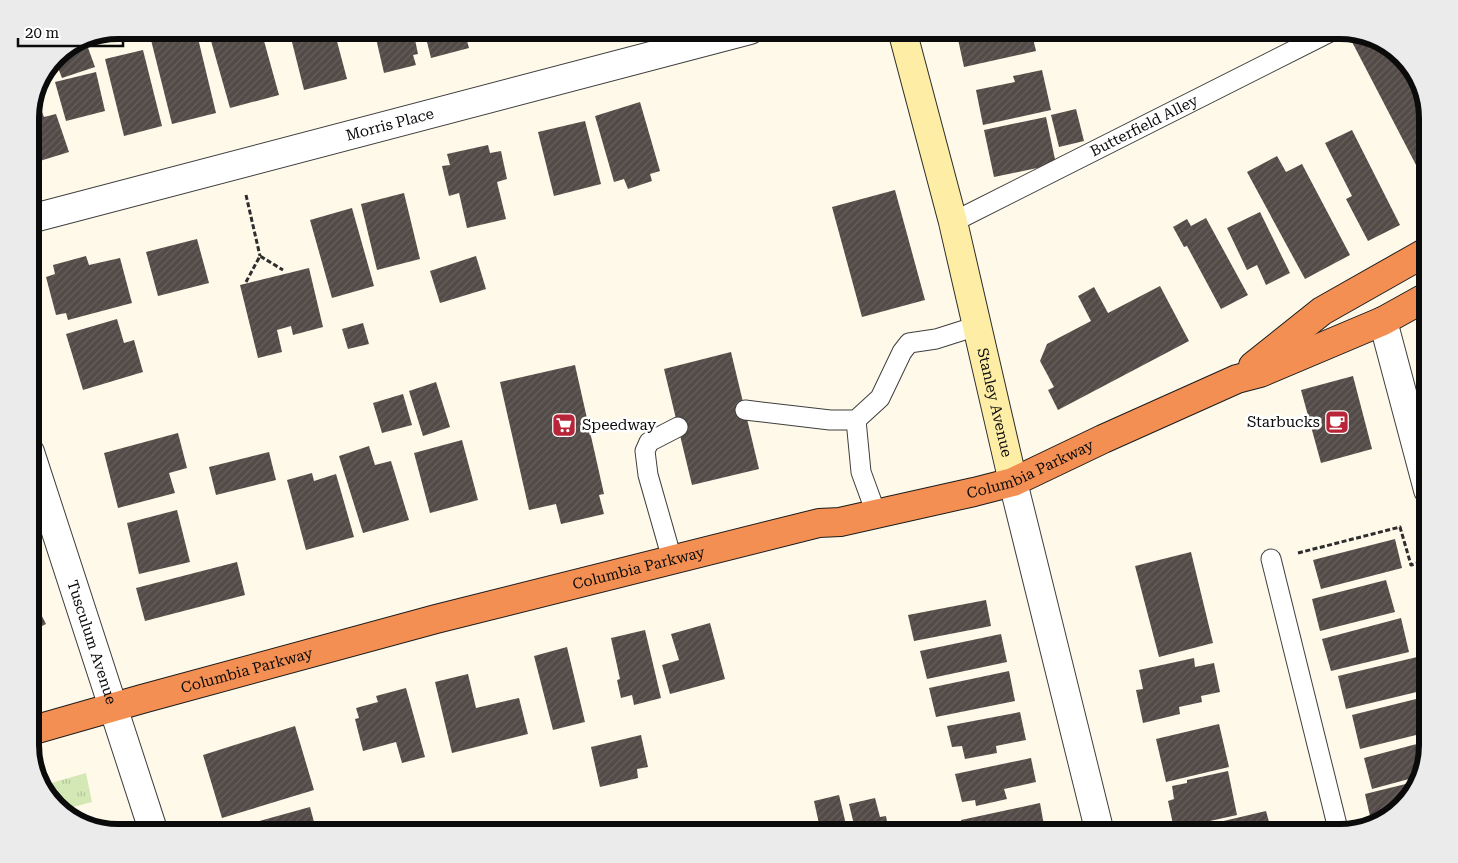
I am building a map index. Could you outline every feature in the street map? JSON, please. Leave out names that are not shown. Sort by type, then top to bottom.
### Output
[{"type":"highway","name":"Columbia Parkway","points":[[1237,379],[1322,311],[1419,256]]},
{"type":"highway","name":"Columbia Parkway","points":[[39,728],[436,619],[672,559],[819,522],[840,522],[1013,482],[1237,379],[1260,373],[1383,321],[1419,301]]},
{"type":"street","name":"Morris Place","points":[[39,217],[716,39]]},
{"type":"street","name":"Stanley Avenue","points":[[904,39],[953,222],[1013,482],[1098,824]]},
{"type":"street","points":[[1383,321],[1419,456]]},
{"type":"street","name":"Tusculum Avenue","points":[[39,479],[151,824]]},
{"type":"lane","name":"Butterfield Alley","points":[[953,222],[1316,39]]},
{"type":"lane","points":[[745,410],[830,420],[856,420],[880,398],[902,352],[909,343],[936,339],[977,326]]},
{"type":"lane","points":[[856,420],[861,472],[876,513]]},
{"type":"lane","points":[[672,559],[648,475],[645,451],[649,442],[678,427]]},
{"type":"lane","points":[[1271,559],[1337,824]]},
{"type":"path","points":[[246,194],[260,256],[246,282]]},
{"type":"path","points":[[260,256],[283,270]]},
{"type":"path","points":[[1271,559],[1400,527],[1411,565],[1419,563]]},
{"type":"green space","points":[[86,773],[92,802],[69,808],[49,784]]},
{"type":"building","points":[[198,39],[216,113],[172,124],[151,40]]},
{"type":"building","points":[[218,39],[263,39],[279,95],[230,108],[211,41]]},
{"type":"building","points":[[291,39],[336,39],[347,79],[304,90]]},
{"type":"building","points":[[376,39],[415,39],[418,54],[413,55],[416,65],[384,73]]},
{"type":"building","points":[[426,39],[466,39],[469,48],[431,58]]},
{"type":"building","points":[[958,39],[1033,39],[1036,51],[964,67]]},
{"type":"building","points":[[1351,40],[1361,41],[1380,49],[1400,66],[1411,83],[1418,102],[1419,112],[1419,171]]},
{"type":"building","points":[[87,45],[95,67],[62,78],[58,66],[78,49]]},
{"type":"building","points":[[143,50],[162,126],[124,136],[105,59]]},
{"type":"building","points":[[1042,70],[1051,110],[983,125],[976,90],[1015,82],[1013,76]]},
{"type":"building","points":[[96,72],[105,111],[66,121],[55,82]]},
{"type":"building","points":[[640,102],[660,171],[650,174],[652,181],[628,189],[624,179],[614,182],[595,116]]},
{"type":"building","points":[[1076,109],[1084,141],[1059,147],[1051,115]]},
{"type":"building","points":[[42,112],[44,117],[56,114],[69,152],[39,161],[39,113]]},
{"type":"building","points":[[1046,117],[1056,164],[994,177],[984,130]]},
{"type":"building","points":[[585,121],[601,184],[554,196],[538,132]]},
{"type":"building","points":[[1352,130],[1400,225],[1368,241],[1346,199],[1352,196],[1325,143]]},
{"type":"building","points":[[488,145],[490,153],[501,151],[507,179],[497,182],[506,219],[467,228],[459,193],[449,196],[442,166],[450,165],[447,154]]},
{"type":"building","points":[[1277,156],[1286,172],[1302,164],[1350,255],[1305,279],[1247,172]]},
{"type":"building","points":[[895,190],[925,300],[862,317],[832,207]]},
{"type":"building","points":[[404,193],[420,259],[377,270],[361,204]]},
{"type":"building","points":[[352,208],[374,286],[332,298],[310,220]]},
{"type":"building","points":[[1260,212],[1290,273],[1266,285],[1257,265],[1247,270],[1227,228]]},
{"type":"building","points":[[1206,218],[1248,295],[1221,309],[1187,246],[1184,247],[1173,227],[1187,219],[1191,226]]},
{"type":"building","points":[[197,239],[209,283],[158,296],[146,252]]},
{"type":"building","points":[[86,256],[89,265],[120,258],[132,303],[68,320],[66,313],[56,315],[46,277],[55,274],[53,265]]},
{"type":"building","points":[[476,256],[486,289],[440,303],[430,271]]},
{"type":"building","points":[[309,268],[323,327],[293,335],[291,326],[277,330],[282,352],[258,358],[240,285]]},
{"type":"building","points":[[1160,286],[1189,341],[1058,410],[1048,390],[1054,387],[1040,361],[1047,344],[1091,321],[1078,296],[1094,287],[1108,313]]},
{"type":"building","points":[[117,319],[124,343],[134,340],[143,372],[83,390],[66,334]]},
{"type":"building","points":[[363,323],[369,344],[348,349],[342,329]]},
{"type":"building","points":[[731,352],[759,469],[692,485],[664,369]]},
{"type":"building","points":[[575,365],[604,494],[599,495],[604,514],[561,524],[556,504],[529,510],[500,382]]},
{"type":"building","name":"Starbucks","points":[[1353,376],[1372,449],[1321,463],[1301,390]]},
{"type":"building","points":[[436,382],[450,427],[423,436],[409,391]]},
{"type":"building","points":[[403,394],[412,425],[382,433],[373,403]]},
{"type":"building","points":[[178,433],[187,468],[169,473],[175,493],[118,508],[104,453]]},
{"type":"building","points":[[462,440],[478,500],[430,513],[414,453]]},
{"type":"building","points":[[369,446],[375,465],[391,461],[409,520],[363,533],[339,456]]},
{"type":"building","points":[[269,452],[276,480],[216,495],[209,467]]},
{"type":"building","points":[[312,473],[314,481],[336,474],[354,537],[306,550],[287,480]]},
{"type":"building","points":[[177,510],[190,562],[139,574],[127,523]]},
{"type":"building","points":[[1395,539],[1402,568],[1321,589],[1313,560]]},
{"type":"building","points":[[1191,552],[1213,643],[1159,657],[1135,566]]},
{"type":"building","points":[[237,562],[245,595],[145,621],[136,588]]},
{"type":"building","points":[[1386,580],[1395,612],[1320,631],[1312,599]]},
{"type":"building","points":[[986,600],[991,626],[914,641],[908,615]]},
{"type":"building","points":[[39,610],[46,624],[39,628]]},
{"type":"building","points":[[1401,618],[1409,652],[1331,671],[1322,639]]},
{"type":"building","points":[[710,623],[725,679],[670,694],[662,665],[679,660],[671,634]]},
{"type":"building","points":[[645,630],[661,698],[634,705],[632,695],[621,698],[617,680],[620,679],[611,638]]},
{"type":"building","points":[[1001,634],[1007,662],[927,679],[920,651]]},
{"type":"building","points":[[567,647],[585,722],[553,730],[534,656]]},
{"type":"building","points":[[1417,657],[1419,665],[1419,691],[1346,709],[1338,676]]},
{"type":"building","points":[[1194,658],[1195,667],[1214,663],[1220,692],[1201,696],[1202,702],[1179,707],[1180,714],[1143,723],[1136,690],[1143,689],[1139,670]]},
{"type":"building","points":[[1009,671],[1015,701],[936,717],[929,688]]},
{"type":"building","points":[[468,674],[476,708],[519,698],[528,734],[452,753],[435,682]]},
{"type":"building","points":[[406,688],[425,757],[402,763],[396,742],[363,751],[355,719],[359,718],[356,708],[378,702],[376,696]]},
{"type":"building","points":[[1419,698],[1419,734],[1360,749],[1352,715]]},
{"type":"building","points":[[1020,712],[1026,740],[996,746],[997,753],[965,759],[962,746],[952,747],[947,726]]},
{"type":"building","points":[[1219,724],[1229,767],[1166,782],[1156,739]]},
{"type":"building","points":[[295,726],[314,790],[222,818],[203,755]]},
{"type":"building","points":[[641,735],[648,767],[637,769],[638,778],[600,787],[591,747]]},
{"type":"building","points":[[1419,743],[1417,766],[1412,778],[1372,789],[1364,758]]},
{"type":"building","points":[[1031,758],[1036,782],[1004,789],[1007,799],[976,806],[975,800],[962,802],[955,774]]},
{"type":"building","points":[[1228,771],[1237,815],[1196,824],[1173,824],[1168,801],[1174,799],[1172,786],[1187,783],[1187,780]]},
{"type":"building","points":[[1410,783],[1403,794],[1389,808],[1370,818],[1365,794]]},
{"type":"building","points":[[839,795],[846,824],[819,824],[814,801]]},
{"type":"building","points":[[875,798],[880,817],[886,816],[887,824],[854,824],[849,804]]},
{"type":"building","points":[[1040,803],[1044,824],[962,824],[961,820]]},
{"type":"building","points":[[310,807],[315,824],[249,824]]},
{"type":"building","points":[[1266,811],[1270,824],[1211,824]]},
{"type":"place","name":"Starbucks","points":[[1337,422]]},
{"type":"place","name":"Speedway","points":[[564,425]]}]
